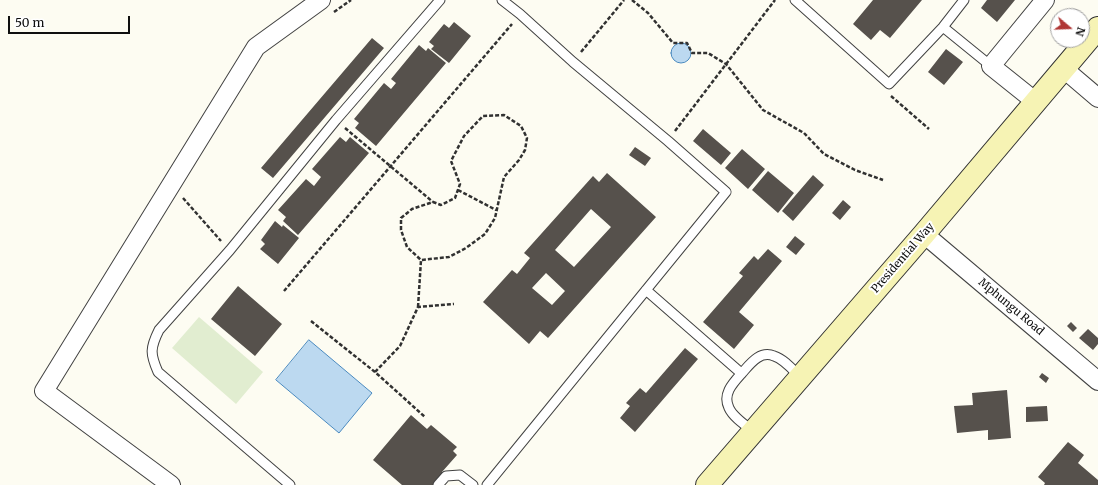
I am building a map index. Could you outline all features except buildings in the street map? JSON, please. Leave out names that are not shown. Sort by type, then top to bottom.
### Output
[{"type":"main road","name":"Presidential Way","points":[[707,485],[924,234],[1098,28]]},
{"type":"street","points":[[1036,102],[991,66],[1045,0]]},
{"type":"street","points":[[171,485],[44,391],[256,47],[327,7]]},
{"type":"street","points":[[1064,69],[1098,98]]},
{"type":"street","name":"Mphungu Road","points":[[924,234],[1098,381]]},
{"type":"lane","points":[[290,485],[158,372],[152,358],[152,344],[159,330],[230,250],[336,120],[440,0]]},
{"type":"lane","points":[[487,485],[726,192],[502,0]]},
{"type":"lane","points":[[794,0],[889,84],[943,27],[964,0]]},
{"type":"lane","points":[[943,27],[991,66]]},
{"type":"lane","points":[[646,290],[742,373]]},
{"type":"lane","points":[[753,431],[734,414],[729,408],[726,400],[732,384],[751,362],[766,354],[774,356],[781,360],[800,377]]},
{"type":"lane","points":[[438,485],[446,476],[460,475],[472,485]]},
{"type":"path","points":[[327,7],[352,0]]},
{"type":"path","points":[[573,62],[624,0]]},
{"type":"path","points":[[632,0],[648,13],[673,43],[687,43],[692,53],[708,54],[726,64],[763,110],[804,133],[824,154],[855,170],[883,180]]},
{"type":"path","points":[[668,141],[775,0]]},
{"type":"path","points":[[284,291],[520,14]]},
{"type":"path","points":[[336,120],[433,202],[442,205],[455,198],[460,184],[451,161],[464,136],[484,116],[504,115],[521,126],[527,138],[525,150],[519,160],[504,176],[495,218],[485,234],[466,248],[449,257],[421,260],[407,247],[401,230],[401,218],[412,209],[433,202]]},
{"type":"path","points":[[458,190],[496,210]]},
{"type":"path","points":[[182,197],[230,250]]},
{"type":"path","points":[[375,372],[400,346],[418,307],[421,260]]},
{"type":"path","points":[[418,307],[454,304]]},
{"type":"path","points":[[311,321],[375,372],[425,417]]},
{"type":"green space","points":[[199,317],[263,372],[236,404],[172,348]]},
{"type":"water","points":[[681,43],[688,46],[691,53],[688,60],[681,63],[674,60],[671,53],[674,46]]},
{"type":"water","points":[[309,340],[372,393],[339,433],[276,380]]}]
